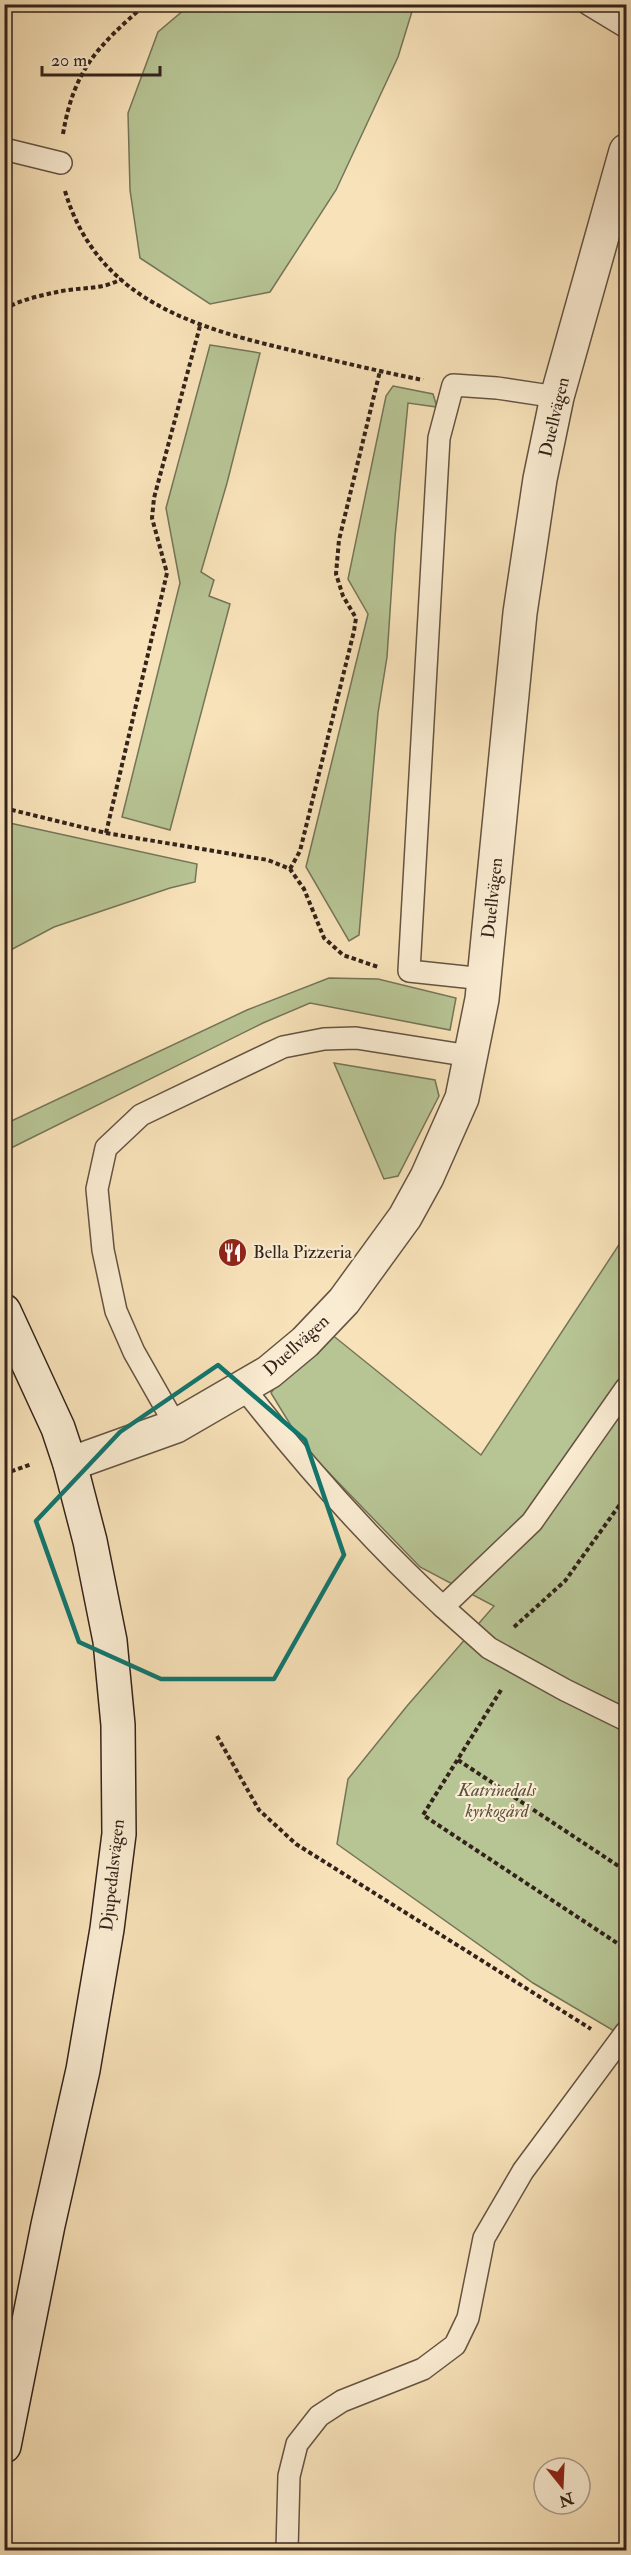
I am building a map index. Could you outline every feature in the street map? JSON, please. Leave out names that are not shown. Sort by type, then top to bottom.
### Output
[{"type":"street","name":"Duellvägen","points":[[70,1464],[176,1426],[269,1372],[305,1342],[344,1301],[405,1217],[427,1177],[462,1098],[484,979],[526,566],[540,479],[557,397],[627,151]]},
{"type":"street","name":"Djupedalsvägen","points":[[4,1311],[58,1428],[90,1540],[110,1641],[118,1725],[119,1834],[107,1929],[82,2070],[48,2225],[4,2446]]},
{"type":"lane","points":[[588,4],[627,27]]},
{"type":"lane","points":[[4,149],[61,163]]},
{"type":"lane","points":[[484,979],[409,971],[439,438],[453,385],[497,388],[557,397]]},
{"type":"lane","points":[[176,1426],[134,1352],[116,1311],[103,1250],[97,1189],[106,1148],[141,1115],[283,1047],[324,1039],[356,1038],[470,1056]]},
{"type":"lane","points":[[243,1387],[291,1448],[412,1579],[489,1648],[627,1720]]},
{"type":"lane","points":[[443,1607],[532,1522],[627,1388]]},
{"type":"lane","points":[[286,2550],[289,2476],[297,2444],[319,2416],[342,2401],[423,2369],[455,2345],[468,2318],[484,2238],[524,2171],[622,2038]]},
{"type":"path","points":[[146,4],[108,39],[85,66],[67,110],[61,149],[61,177],[80,227],[98,255],[121,279],[153,304],[200,326],[282,349],[453,385]]},
{"type":"path","points":[[4,309],[22,300],[63,291],[108,287],[121,279]]},
{"type":"path","points":[[106,832],[167,573],[152,518],[154,498],[200,326]]},
{"type":"path","points":[[290,869],[300,851],[354,631],[356,618],[343,596],[336,574],[339,540],[380,371]]},
{"type":"path","points":[[4,808],[106,832],[256,858],[290,869],[304,889],[324,938],[343,955],[370,966],[409,971]]},
{"type":"path","points":[[4,1474],[37,1462]]},
{"type":"path","points":[[489,1648],[565,1581],[627,1496]]},
{"type":"path","points":[[517,1664],[423,1815],[627,1949]]},
{"type":"path","points":[[217,1736],[259,1810],[296,1844],[622,2038]]},
{"type":"path","points":[[458,1760],[627,1871]]},
{"type":"highlighted area","points":[[218,1365],[305,1440],[344,1555],[274,1679],[161,1679],[79,1642],[36,1521],[120,1432]]},
{"type":"green space","points":[[191,4],[414,5],[398,57],[336,190],[270,292],[210,304],[140,258],[130,190],[128,113],[158,32]]},
{"type":"green space","points":[[210,345],[260,353],[227,483],[201,572],[214,580],[209,596],[230,604],[170,830],[122,817],[180,583],[166,508]]},
{"type":"green space","points":[[393,386],[433,394],[437,407],[408,403],[395,537],[387,657],[378,713],[359,935],[349,941],[306,867],[368,614],[348,579],[386,396]]},
{"type":"green space","points":[[5,822],[197,864],[195,882],[170,888],[54,927],[5,953]]},
{"type":"green space","points":[[329,978],[378,979],[456,998],[450,1030],[310,1003],[263,1023],[5,1151],[5,1124],[247,1010]]},
{"type":"green space","points":[[334,1063],[435,1080],[439,1096],[398,1176],[384,1179]]},
{"type":"green space","name":"Katrinedals kyrkogård","points":[[626,1234],[626,2038],[533,1983],[337,1844],[348,1779],[407,1706],[494,1606],[420,1567],[304,1447],[271,1393],[315,1321],[481,1455]]},
{"type":"place","name":"Bella Pizzeria","points":[[232,1252]]}]
